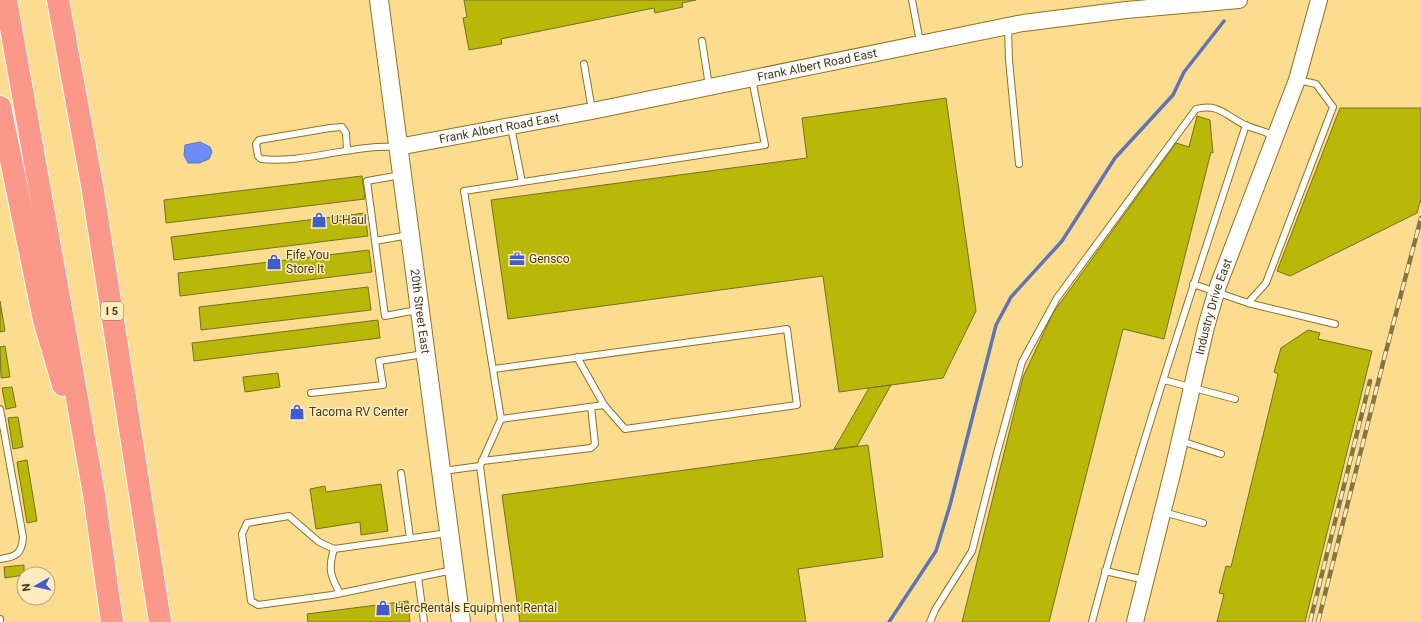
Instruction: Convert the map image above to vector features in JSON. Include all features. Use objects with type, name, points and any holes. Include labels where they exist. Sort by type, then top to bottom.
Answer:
[{"type":"highway","points":[[6,0],[94,494],[112,622]]},
{"type":"highway","name":"I 5","points":[[58,0],[92,185],[160,622]]},
{"type":"highway","points":[[0,107],[44,320],[94,494]]},
{"type":"main road","name":"20th Street East","points":[[379,0],[461,622]]},
{"type":"street","name":"Frank Albert Road East","points":[[398,147],[592,111],[1008,27],[1115,9],[1239,0]]},
{"type":"street","name":"Industry Drive East","points":[[1137,622],[1145,580],[1163,512],[1206,327],[1216,292],[1297,80],[1319,0]]},
{"type":"lane","points":[[912,0],[920,44]]},
{"type":"lane","points":[[1008,27],[1009,60],[1019,164]]},
{"type":"lane","points":[[702,41],[710,87]]},
{"type":"lane","points":[[584,64],[592,111]]},
{"type":"lane","points":[[500,622],[481,464],[501,419],[464,191],[765,145],[752,78]]},
{"type":"lane","points":[[1248,303],[1266,283],[1333,107],[1316,84],[1297,80]]},
{"type":"lane","points":[[930,622],[935,610],[972,552],[1022,362],[1057,298],[1196,109],[1205,107],[1217,109],[1246,125],[1276,136]]},
{"type":"lane","points":[[1092,622],[1105,571],[1193,284],[1246,125]]},
{"type":"lane","points":[[511,126],[522,182]]},
{"type":"lane","points":[[347,150],[346,133],[342,127],[260,140],[256,144],[258,156],[261,159],[268,160],[385,146],[398,147]]},
{"type":"lane","points":[[402,175],[367,181],[385,316],[420,310]]},
{"type":"lane","points":[[375,241],[410,235]]},
{"type":"lane","points":[[1193,284],[1248,303],[1335,324]]},
{"type":"lane","points":[[494,369],[577,357],[787,329],[797,405],[625,430],[604,405],[577,357]]},
{"type":"lane","points":[[311,393],[383,385],[379,361],[426,354]]},
{"type":"lane","points":[[1164,380],[1236,399]]},
{"type":"lane","points":[[501,419],[604,405]]},
{"type":"lane","points":[[442,471],[591,448],[595,444],[591,407]]},
{"type":"lane","points":[[0,409],[23,537],[21,549],[16,555],[11,558],[0,559]]},
{"type":"lane","points":[[1180,441],[1221,454]]},
{"type":"lane","points":[[401,473],[410,538]]},
{"type":"lane","points":[[1163,512],[1203,523]]},
{"type":"lane","points":[[450,533],[334,549],[319,542],[288,516],[247,524],[242,534],[251,601],[258,605],[340,593],[454,570]]},
{"type":"lane","points":[[334,549],[330,562],[332,581],[340,593]]},
{"type":"lane","points":[[1105,571],[1145,580]]},
{"type":"lane","points":[[418,577],[424,622]]},
{"type":"water","points":[[200,142],[210,147],[212,152],[209,159],[199,163],[188,163],[184,155],[185,145]]},
{"type":"building","points":[[464,0],[696,0],[682,3],[683,7],[655,13],[654,8],[501,39],[502,44],[469,50],[463,18],[467,17]]},
{"type":"building","points":[[946,98],[976,311],[943,378],[839,392],[823,276],[508,319],[491,200],[807,158],[802,118]]},
{"type":"building","points":[[1340,108],[1421,108],[1421,199],[1417,213],[1290,276],[1277,271]]},
{"type":"building","points":[[1197,116],[1210,120],[1213,153],[1211,152],[1164,339],[1123,329],[1049,622],[962,622],[1023,377],[1053,313],[1176,143],[1189,147]]},
{"type":"building","points":[[362,176],[365,199],[166,223],[164,200]]},
{"type":"building","points":[[365,213],[368,236],[174,260],[171,237]]},
{"type":"building","points":[[369,250],[372,272],[180,296],[178,273]]},
{"type":"building","points":[[368,287],[371,310],[201,330],[199,307]]},
{"type":"building","points":[[0,301],[5,331],[0,332]]},
{"type":"building","points":[[378,320],[380,338],[194,361],[192,343]]},
{"type":"building","points":[[1308,330],[1320,333],[1318,339],[1372,351],[1305,622],[1217,622],[1224,594],[1219,593],[1226,566],[1231,567],[1278,374],[1274,372],[1281,348]]},
{"type":"building","points":[[5,346],[10,377],[1,378],[0,347]]},
{"type":"building","points":[[278,373],[280,387],[245,392],[243,377]]},
{"type":"building","points":[[891,385],[857,446],[834,449],[869,388]]},
{"type":"building","points":[[12,387],[16,407],[6,409],[2,388]]},
{"type":"building","points":[[18,417],[23,447],[13,449],[8,418]]},
{"type":"building","points":[[868,445],[883,557],[798,569],[806,622],[520,622],[502,495]]},
{"type":"building","points":[[27,460],[37,521],[27,523],[17,462]]},
{"type":"building","points":[[381,484],[388,531],[361,535],[360,522],[316,529],[310,489],[325,486],[326,492]]},
{"type":"building","points":[[24,565],[16,566],[16,576],[5,578],[4,567]]},
{"type":"building","name":"HercRentals Equipment Rental","points":[[408,601],[410,622],[308,622],[307,614]]},
{"type":"waterway","points":[[889,622],[936,551],[950,505],[996,325],[1011,297],[1062,241],[1115,158],[1173,95],[1184,72],[1224,21]]},
{"type":"railway","points":[[1318,622],[1421,218]]},
{"type":"railway","points":[[1310,622],[1370,381]]},
{"type":"place","name":"U-Haul","points":[[319,220]]},
{"type":"place","name":"Gensco","points":[[517,259]]},
{"type":"place","name":"Fife You Store It","points":[[274,262]]},
{"type":"place","name":"Tacoma RV Center","points":[[297,412]]},
{"type":"place","name":"HercRentals Equipment Rental","points":[[383,608]]}]
